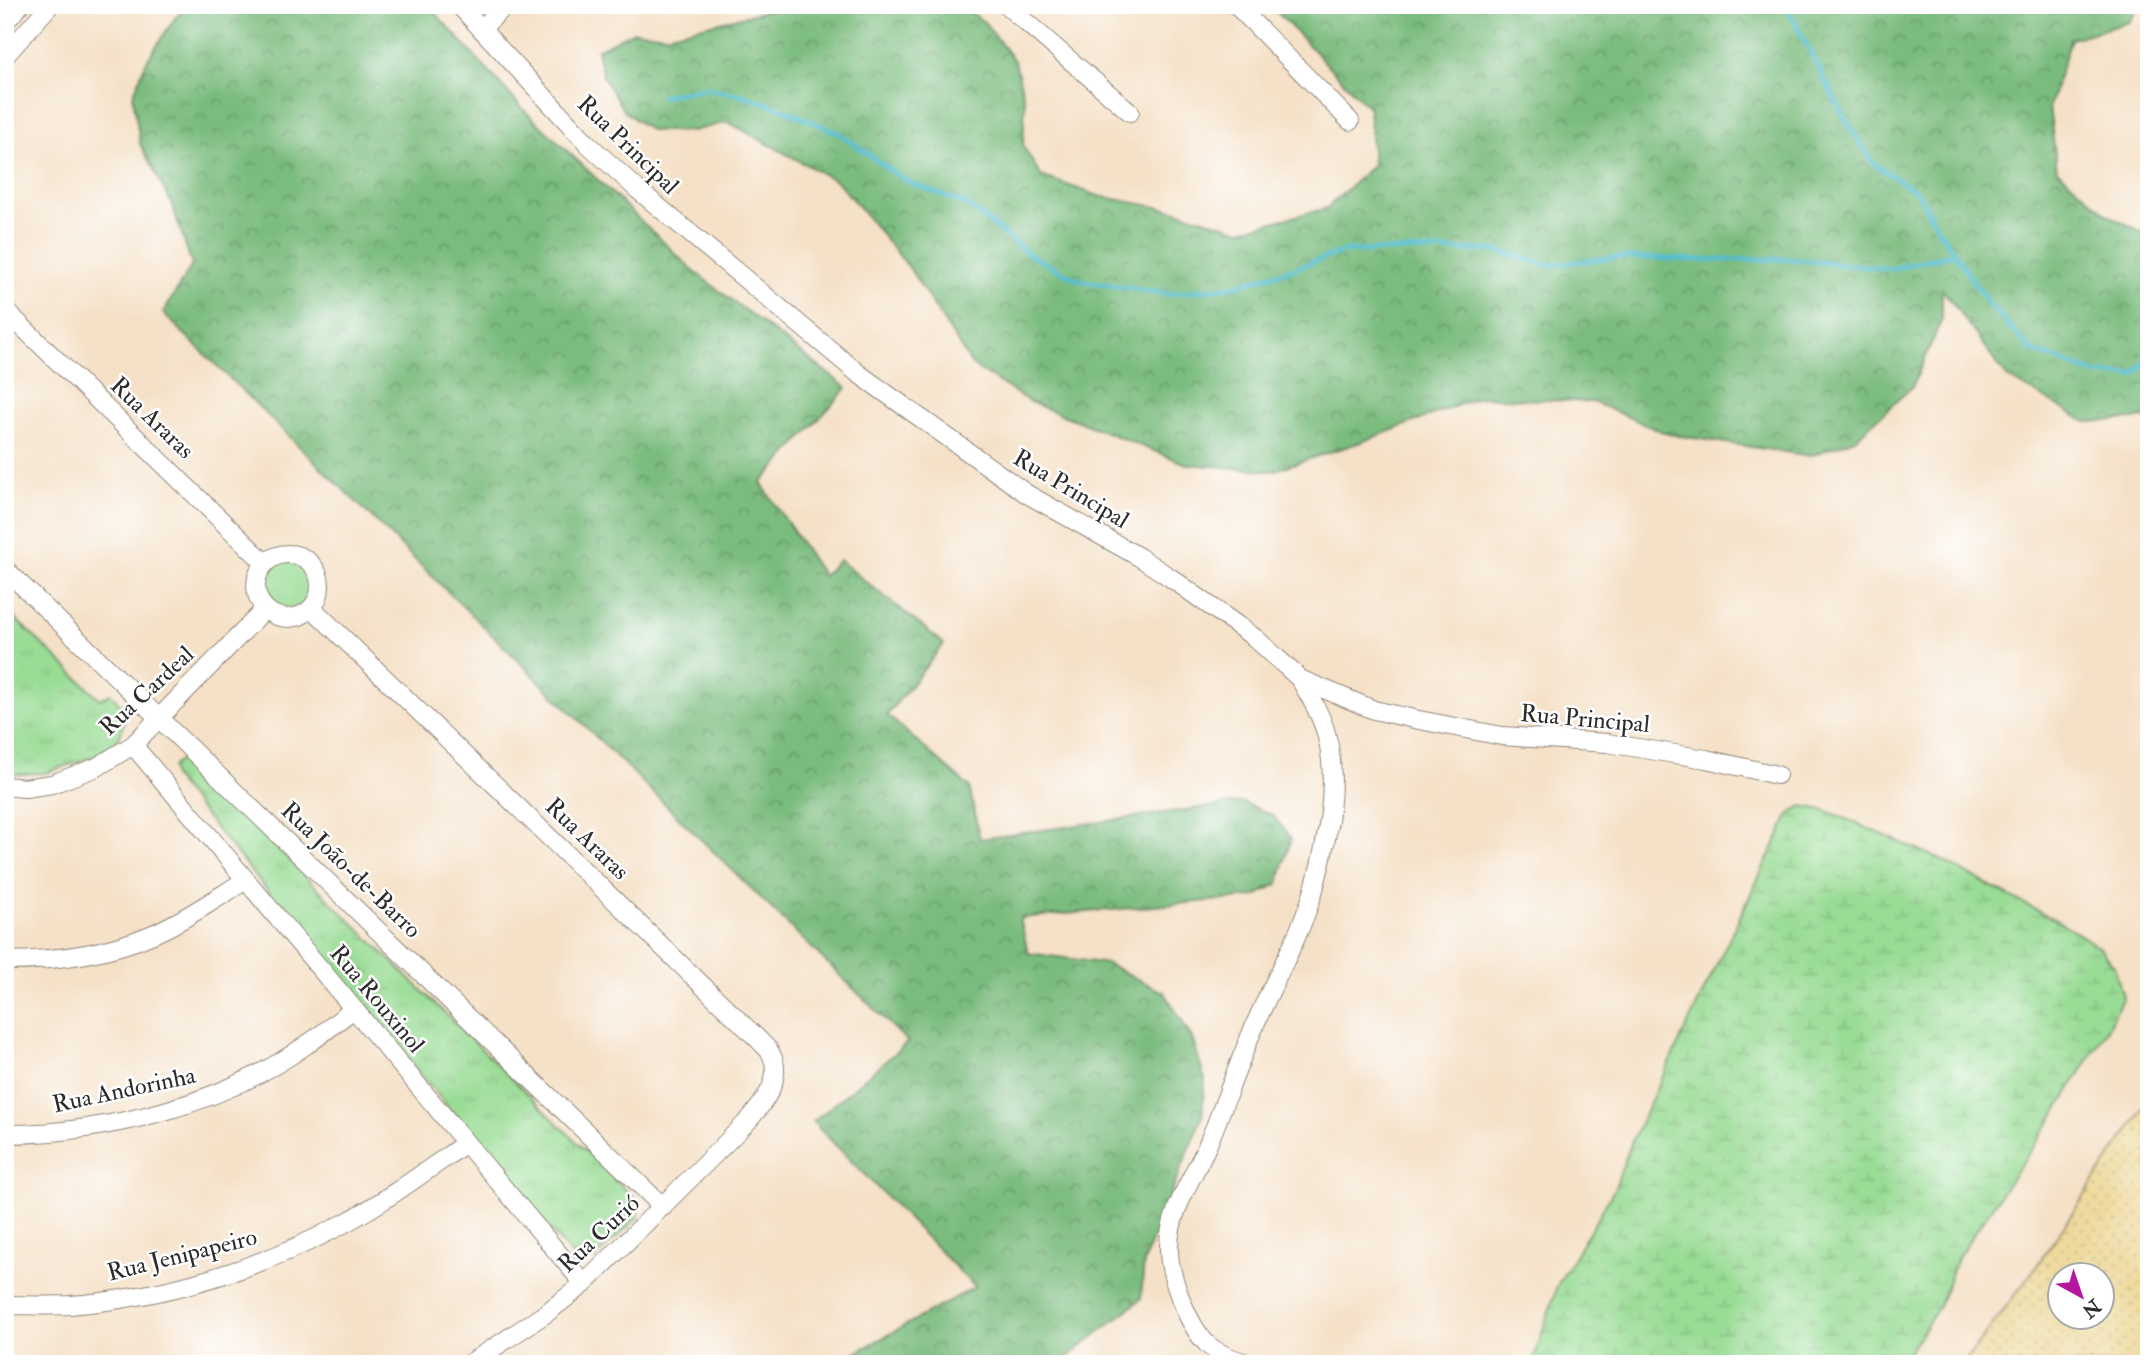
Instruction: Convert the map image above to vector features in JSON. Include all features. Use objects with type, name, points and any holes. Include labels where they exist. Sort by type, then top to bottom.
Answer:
[{"type":"street","points":[[5,22],[20,5]]},
{"type":"street","name":"Rua Principal","points":[[459,5],[588,144],[637,190],[859,374],[1027,494],[1171,578],[1255,638],[1300,679],[1374,710],[1414,719],[1502,736],[1607,743],[1706,759],[1777,775]]},
{"type":"street","points":[[482,28],[506,5]]},
{"type":"street","points":[[1006,5],[1130,112]]},
{"type":"street","points":[[1237,5],[1350,121]]},
{"type":"street","points":[[5,55],[41,9]]},
{"type":"street","name":"Rua Araras","points":[[5,310],[265,563]]},
{"type":"street","points":[[286,553],[307,559],[320,577],[321,588],[312,608],[294,618],[274,615],[265,609],[256,591],[260,571],[265,563],[286,553]]},
{"type":"street","name":"Rua João-de-Barro","points":[[5,569],[663,1207]]},
{"type":"street","name":"Rua Araras","points":[[312,608],[772,1055],[775,1073],[766,1100],[748,1121]]},
{"type":"street","name":"Rua Cardeal","points":[[5,786],[25,788],[52,784],[97,767],[133,745],[265,609]]},
{"type":"street","points":[[1250,1364],[1218,1353],[1206,1343],[1195,1327],[1170,1270],[1169,1245],[1175,1216],[1208,1143],[1255,1023],[1302,920],[1320,866],[1329,814],[1332,775],[1320,716],[1300,679]]},
{"type":"street","name":"Rua Rouxinol","points":[[133,745],[584,1284]]},
{"type":"street","points":[[5,961],[69,957],[125,944],[153,934],[246,880]]},
{"type":"street","name":"Rua Andorinha","points":[[5,1134],[65,1130],[130,1119],[205,1099],[306,1046],[353,1009]]},
{"type":"street","name":"Rua Curió","points":[[469,1364],[545,1314],[584,1284],[748,1121]]},
{"type":"street","name":"Rua Jenipapeiro","points":[[5,1305],[69,1305],[115,1299],[200,1281],[270,1259],[345,1223],[466,1143]]},
{"type":"green space","points":[[189,5],[428,5],[523,109],[695,272],[847,388],[761,483],[823,576],[839,560],[944,644],[887,715],[969,787],[980,839],[1242,802],[1273,815],[1291,839],[1278,884],[1253,897],[1020,918],[1028,953],[1108,964],[1165,993],[1192,1038],[1205,1079],[1202,1117],[1144,1261],[1141,1299],[1059,1364],[827,1364],[850,1356],[975,1287],[813,1122],[908,1042],[163,313],[192,265],[172,204],[140,144],[133,96],[146,62],[175,18]]},
{"type":"green space","points":[[790,5],[961,5],[985,23],[1015,62],[1025,102],[1023,146],[1041,176],[1099,196],[1173,210],[1241,230],[1327,208],[1373,165],[1369,108],[1270,5],[2139,5],[2129,22],[2071,39],[2049,107],[2057,170],[2108,215],[2149,235],[2149,418],[2086,422],[2007,377],[1942,289],[1942,319],[1912,387],[1855,439],[1810,456],[1668,434],[1593,402],[1479,397],[1361,442],[1272,471],[1187,464],[1030,402],[972,365],[908,266],[838,182],[728,122],[692,131],[651,131],[624,111],[603,77],[597,50],[634,31],[666,35]]},
{"type":"green space","points":[[288,560],[298,562],[306,568],[312,576],[312,596],[306,604],[298,610],[288,612],[278,610],[270,604],[264,596],[262,586],[264,576],[270,568],[278,562]]},
{"type":"green space","points":[[5,609],[100,699],[111,694],[124,709],[121,734],[114,745],[104,753],[45,773],[5,775]]},
{"type":"green space","points":[[179,760],[188,762],[638,1202],[639,1216],[595,1258],[583,1260],[572,1256],[173,777],[172,767]]},
{"type":"green space","points":[[1801,806],[1825,810],[1939,859],[2067,926],[2100,948],[2114,966],[2123,997],[2107,1029],[2050,1122],[1958,1257],[1938,1308],[1901,1364],[1532,1364],[1558,1284],[1614,1190],[1633,1138],[1789,815]]},
{"type":"sand","points":[[2149,1100],[2149,1364],[1963,1364],[2036,1267]]},
{"type":"waterway","points":[[1790,5],[1791,15],[1844,117],[1874,164],[1917,192],[1938,229],[1987,302],[2031,350],[2096,374],[2134,375],[2149,358]]},
{"type":"waterway","points":[[662,96],[707,88],[746,96],[785,110],[840,134],[904,180],[969,206],[1030,255],[1078,280],[1168,294],[1230,287],[1344,251],[1493,250],[1549,265],[1620,257],[1788,259],[1892,269],[1955,253]]}]
